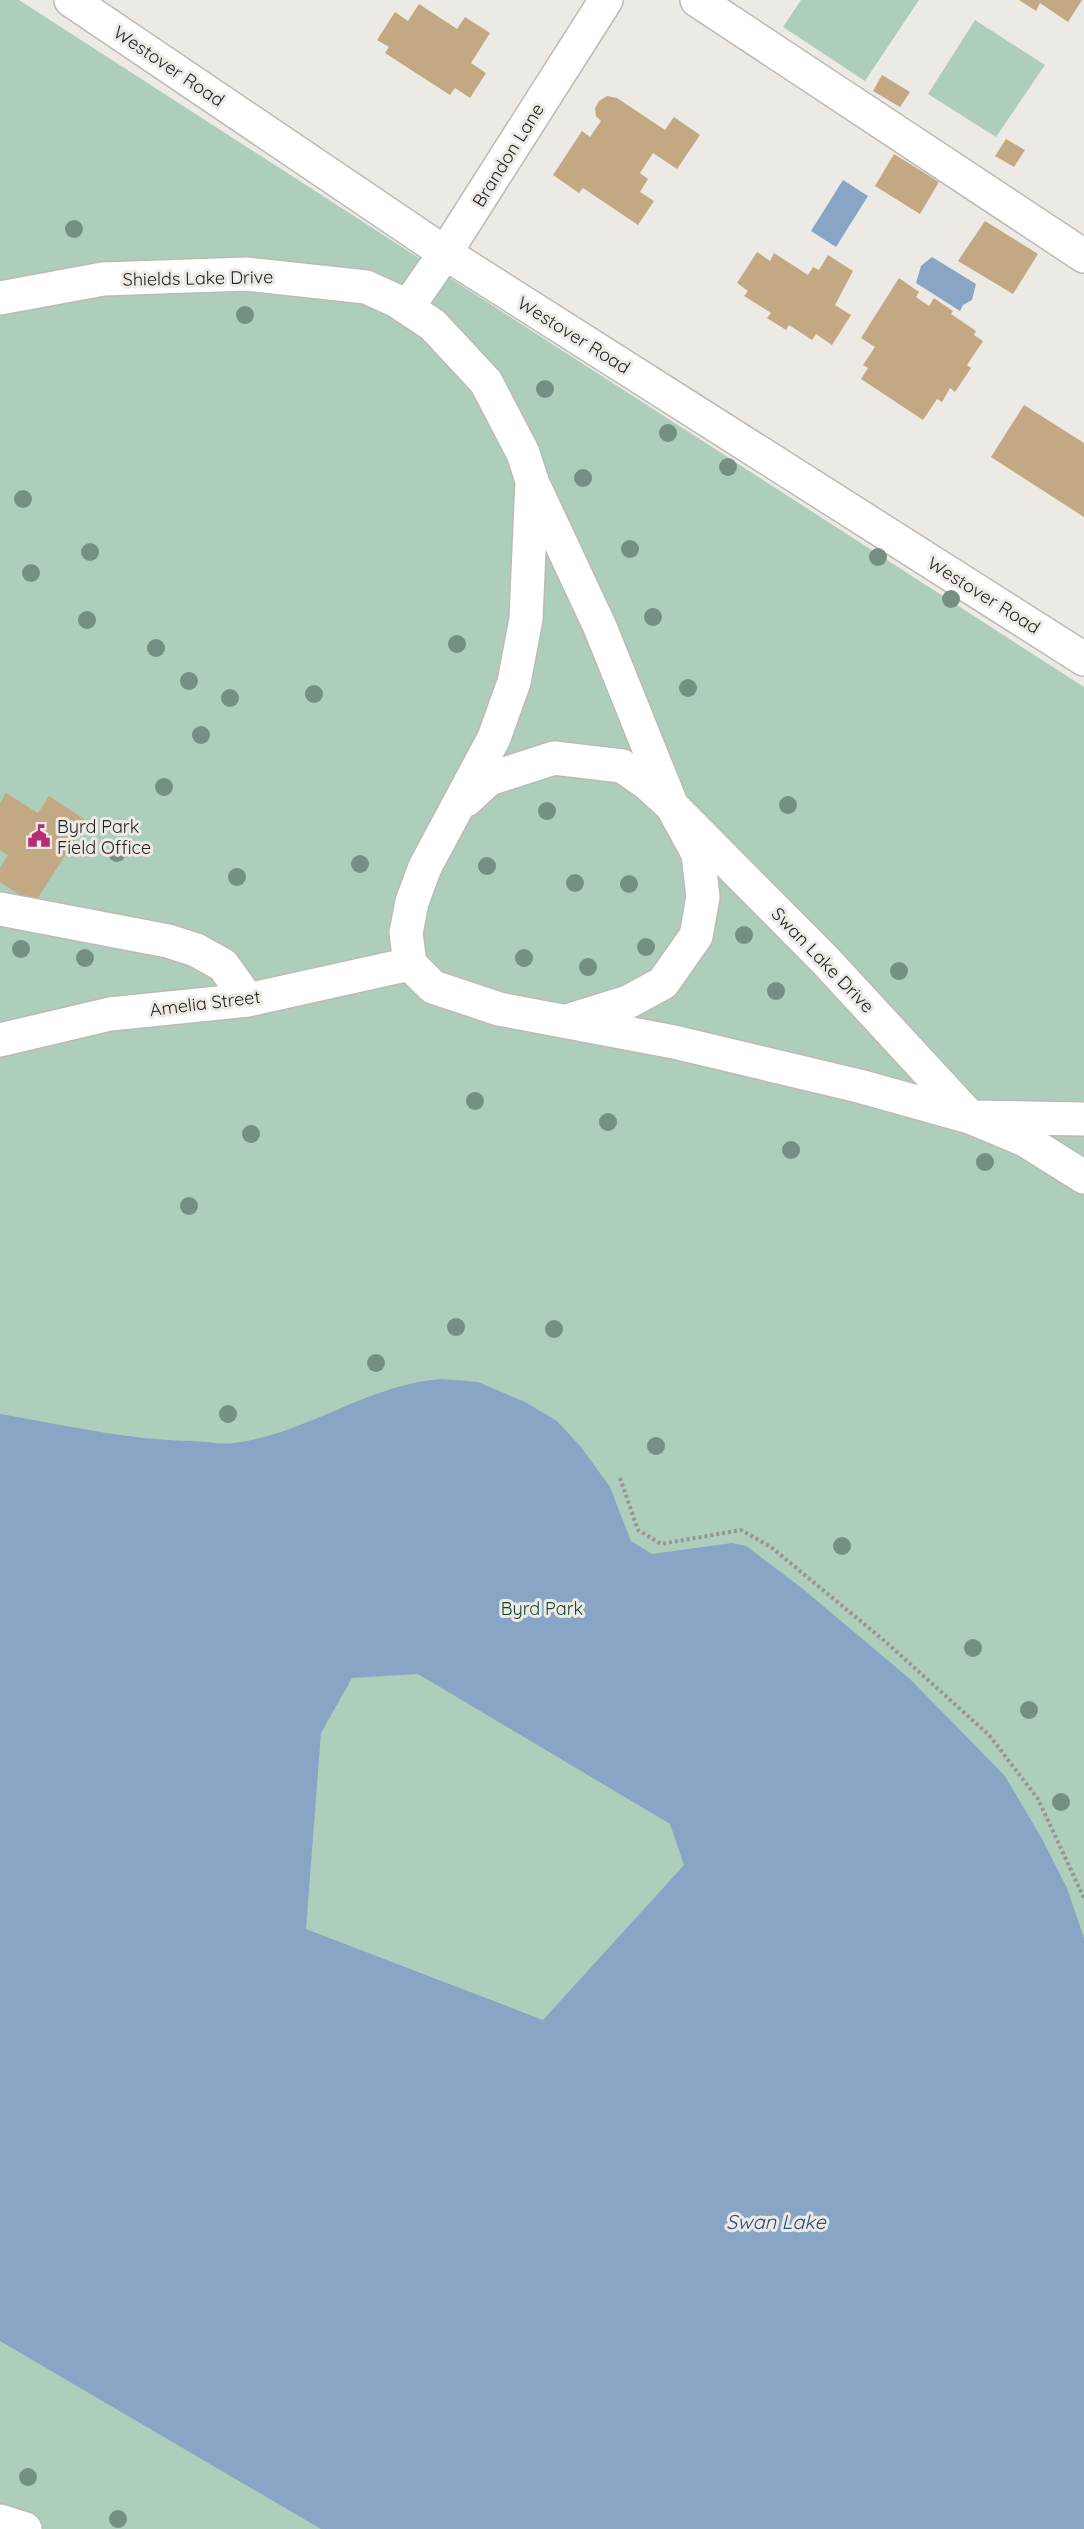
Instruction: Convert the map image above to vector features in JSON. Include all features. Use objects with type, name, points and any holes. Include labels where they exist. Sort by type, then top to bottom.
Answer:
[{"type":"street","name":"Westover Road","points":[[71,0],[445,253],[1084,659]]},
{"type":"street","name":"Brandon Lane","points":[[407,308],[445,253],[606,0]]},
{"type":"street","points":[[697,0],[1084,256]]},
{"type":"street","name":"Shields Lake Drive","points":[[0,298],[103,279],[246,274],[366,287],[407,308],[433,325],[486,382],[523,453],[532,481],[526,619],[514,682],[494,738],[425,867],[412,902],[406,933],[410,964]]},
{"type":"street","name":"Swan Lake Drive","points":[[532,481],[600,627],[672,806],[698,854],[703,897],[696,936],[663,983],[628,1002],[566,1022]]},
{"type":"street","name":"Shields Lake Drive","points":[[457,810],[489,779],[554,758],[622,766],[648,784],[672,806]]},
{"type":"street","name":"Swan Lake Drive","points":[[672,806],[825,960],[970,1117],[1084,1119]]},
{"type":"street","points":[[0,909],[168,941],[196,950],[223,965],[248,1000]]},
{"type":"street","name":"Swan Lake Drive","points":[[410,964],[433,987],[498,1010],[675,1042],[859,1086],[970,1117],[1025,1140],[1084,1177]]},
{"type":"street","name":"Amelia Street","points":[[0,1040],[110,1014],[248,1000],[410,964]]},
{"type":"street","points":[[0,2521],[25,2529]]},
{"type":"path","points":[[620,1478],[638,1530],[661,1544],[741,1530],[771,1547],[887,1643],[990,1735],[1038,1799],[1084,1898]]},
{"type":"green space","name":"Byrd Park","points":[[0,0],[19,0],[1084,687],[1084,2529],[0,2529]]},
{"type":"green space","points":[[801,0],[919,0],[865,81],[783,27]]},
{"type":"green space","points":[[975,20],[1045,65],[996,137],[928,94]]},
{"type":"water","points":[[843,180],[868,196],[836,247],[811,231]]},
{"type":"water","points":[[932,257],[976,284],[972,300],[963,305],[960,311],[916,283],[921,266]]},
{"type":"water","name":"Swan Lake","points":[[442,1379],[478,1382],[525,1402],[557,1421],[581,1447],[610,1487],[631,1541],[652,1554],[732,1543],[746,1546],[803,1589],[910,1679],[1005,1776],[1041,1837],[1067,1888],[1084,1938],[1084,2529],[321,2529],[0,2341],[0,1414],[120,1435],[229,1443],[261,1438],[287,1430],[363,1399],[415,1383]],"holes":[[[418,1674],[670,1824],[684,1865],[543,2020],[306,1929],[321,1733],[352,1678]]]},
{"type":"building","points":[[1019,0],[1082,0],[1068,22],[1040,3],[1036,11]]},
{"type":"building","points":[[419,4],[457,29],[465,17],[490,33],[471,63],[486,73],[470,98],[455,88],[450,95],[385,53],[389,47],[377,40],[395,12],[408,21]]},
{"type":"building","points":[[882,75],[910,92],[900,107],[873,91]]},
{"type":"building","points":[[607,96],[617,98],[665,130],[674,117],[700,135],[677,169],[653,153],[640,173],[648,179],[640,192],[654,201],[638,225],[583,188],[579,193],[553,175],[582,131],[590,137],[601,121],[596,116],[595,108],[599,101]]},
{"type":"building","points":[[1006,139],[1025,150],[1014,167],[995,156]]},
{"type":"building","points":[[894,154],[939,182],[920,214],[875,186]]},
{"type":"building","points":[[985,221],[1038,254],[1013,294],[958,261]]},
{"type":"building","points":[[757,252],[770,261],[774,253],[808,275],[813,267],[819,270],[828,255],[853,271],[835,305],[851,315],[832,345],[816,334],[812,340],[789,325],[786,330],[767,318],[771,313],[744,296],[748,291],[737,283]]},
{"type":"building","points":[[899,278],[919,292],[916,297],[929,306],[934,298],[953,311],[951,314],[976,331],[974,335],[983,341],[967,365],[971,368],[955,392],[950,388],[942,402],[937,399],[923,420],[861,379],[868,368],[863,365],[875,347],[861,338]]},
{"type":"building","points":[[1024,405],[1084,443],[1084,517],[991,457]]},
{"type":"building","name":"Byrd Park Field Office","points":[[6,793],[38,813],[49,796],[87,821],[34,904],[0,882],[0,868],[8,855],[0,850],[0,803]]},
{"type":"place","name":"Byrd Park Field Office","points":[[39,836]]}]
